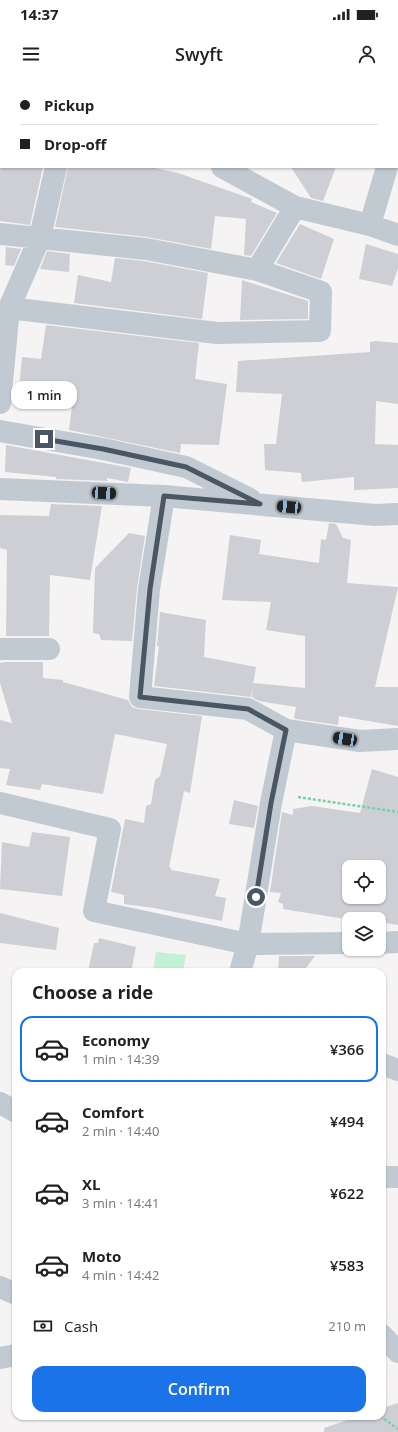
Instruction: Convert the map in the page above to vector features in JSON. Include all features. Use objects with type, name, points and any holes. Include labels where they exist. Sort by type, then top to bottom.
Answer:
[{"type":"street","points":[[0,403],[2,366],[9,308],[40,237],[56,168]]},
{"type":"street","points":[[224,168],[295,207],[370,225],[398,235]]},
{"type":"street","points":[[370,225],[387,168]]},
{"type":"street","points":[[257,270],[295,207]]},
{"type":"street","points":[[0,234],[146,249],[257,270],[321,292],[320,331],[217,333],[9,308]]},
{"type":"street","points":[[0,431],[103,449],[186,467],[260,504]]},
{"type":"street","points":[[0,488],[164,496],[375,515],[398,514]]},
{"type":"street","points":[[164,496],[150,589],[140,697],[248,709],[286,730],[360,741],[398,739]]},
{"type":"street","points":[[0,650],[49,649]]},
{"type":"street","points":[[241,968],[248,944],[273,794],[286,730]]},
{"type":"street","points":[[0,803],[110,829],[94,911],[248,944],[342,943]]},
{"type":"street","points":[[386,943],[398,942]]},
{"type":"street","points":[[386,1066],[398,1070]]},
{"type":"street","points":[[0,1103],[12,1110]]},
{"type":"street","points":[[386,1177],[398,1177]]},
{"type":"street","points":[[0,1287],[12,1292]]},
{"type":"street","points":[[386,1339],[398,1352]]},
{"type":"street","points":[[0,1358],[12,1356]]},
{"type":"path","points":[[273,794],[398,812]]},
{"type":"path","points":[[386,1420],[398,1429]]},
{"type":"green space","points":[[156,952],[186,955],[184,968],[154,968]]},
{"type":"building","points":[[0,168],[43,168],[30,225],[0,221]]},
{"type":"building","points":[[68,168],[155,168],[178,173],[252,199],[251,202],[277,213],[251,256],[244,255],[246,219],[215,216],[211,249],[147,237],[55,227]]},
{"type":"building","points":[[292,168],[336,168],[323,201],[311,198]]},
{"type":"building","points":[[300,224],[334,239],[321,279],[276,263]]},
{"type":"building","points":[[366,244],[398,254],[398,268],[392,286],[359,279]]},
{"type":"building","points":[[6,247],[21,249],[14,266],[5,265]]},
{"type":"building","points":[[47,251],[70,254],[69,272],[40,269]]},
{"type":"building","points":[[115,258],[144,261],[208,273],[202,319],[74,303],[78,275],[111,282]]},
{"type":"building","points":[[242,280],[308,301],[308,319],[240,320]]},
{"type":"building","points":[[46,325],[199,343],[195,379],[227,384],[219,445],[181,444],[180,453],[69,430],[72,406],[18,399],[22,357],[41,359]]},
{"type":"building","points":[[370,342],[398,343],[398,404],[376,401],[375,444],[398,445],[398,488],[354,490],[354,477],[302,482],[301,473],[265,470],[264,444],[276,444],[282,394],[236,392],[238,361],[370,352]]},
{"type":"building","points":[[6,445],[131,468],[128,482],[107,478],[107,481],[56,479],[56,477],[5,472]]},
{"type":"building","points":[[51,504],[102,506],[90,580],[50,575],[49,636],[6,636],[7,550],[0,548],[0,515],[49,516]]},
{"type":"building","points":[[329,523],[336,524],[343,538],[351,540],[347,583],[398,587],[375,687],[398,687],[398,726],[339,716],[338,725],[296,719],[294,718],[296,707],[259,701],[252,697],[253,683],[305,688],[305,636],[266,630],[271,602],[222,600],[230,535],[261,540],[259,554],[319,563],[321,539],[326,540]]},
{"type":"building","points":[[129,533],[145,536],[137,588],[132,641],[101,640],[99,634],[93,633],[95,568]]},
{"type":"building","points":[[160,612],[206,620],[204,657],[256,667],[251,697],[154,686],[159,646],[157,646]]},
{"type":"building","points":[[43,662],[43,678],[63,680],[63,682],[128,700],[132,707],[138,709],[202,716],[190,793],[184,791],[169,867],[171,870],[220,879],[215,896],[226,898],[222,921],[124,904],[124,895],[111,892],[125,819],[144,823],[146,806],[151,804],[155,780],[160,776],[167,744],[115,734],[103,794],[42,784],[40,790],[6,785],[10,769],[0,768],[0,720],[12,723],[0,683],[0,663]]},
{"type":"building","points":[[372,769],[398,777],[398,925],[386,923],[386,912],[342,912],[342,919],[283,909],[283,904],[278,902],[281,893],[270,892],[282,812],[293,815],[293,809],[312,806],[360,813]]},
{"type":"building","points":[[234,800],[258,806],[254,828],[229,824]]},
{"type":"building","points":[[32,832],[70,837],[62,896],[0,889],[2,842],[29,847]]},
{"type":"building","points":[[0,913],[59,928],[56,950],[0,943]]},
{"type":"building","points":[[99,938],[136,947],[132,968],[89,968],[94,943],[98,943]]},
{"type":"building","points":[[279,956],[315,956],[306,968],[278,968]]},
{"type":"building","points":[[398,1403],[398,1432],[324,1432],[324,1428],[348,1420],[386,1420],[386,1407]]},
{"type":"route","points":[[44,439],[103,449],[186,467],[260,504],[164,496],[150,589],[140,697],[248,709],[286,730],[271,803],[256,897]]}]
